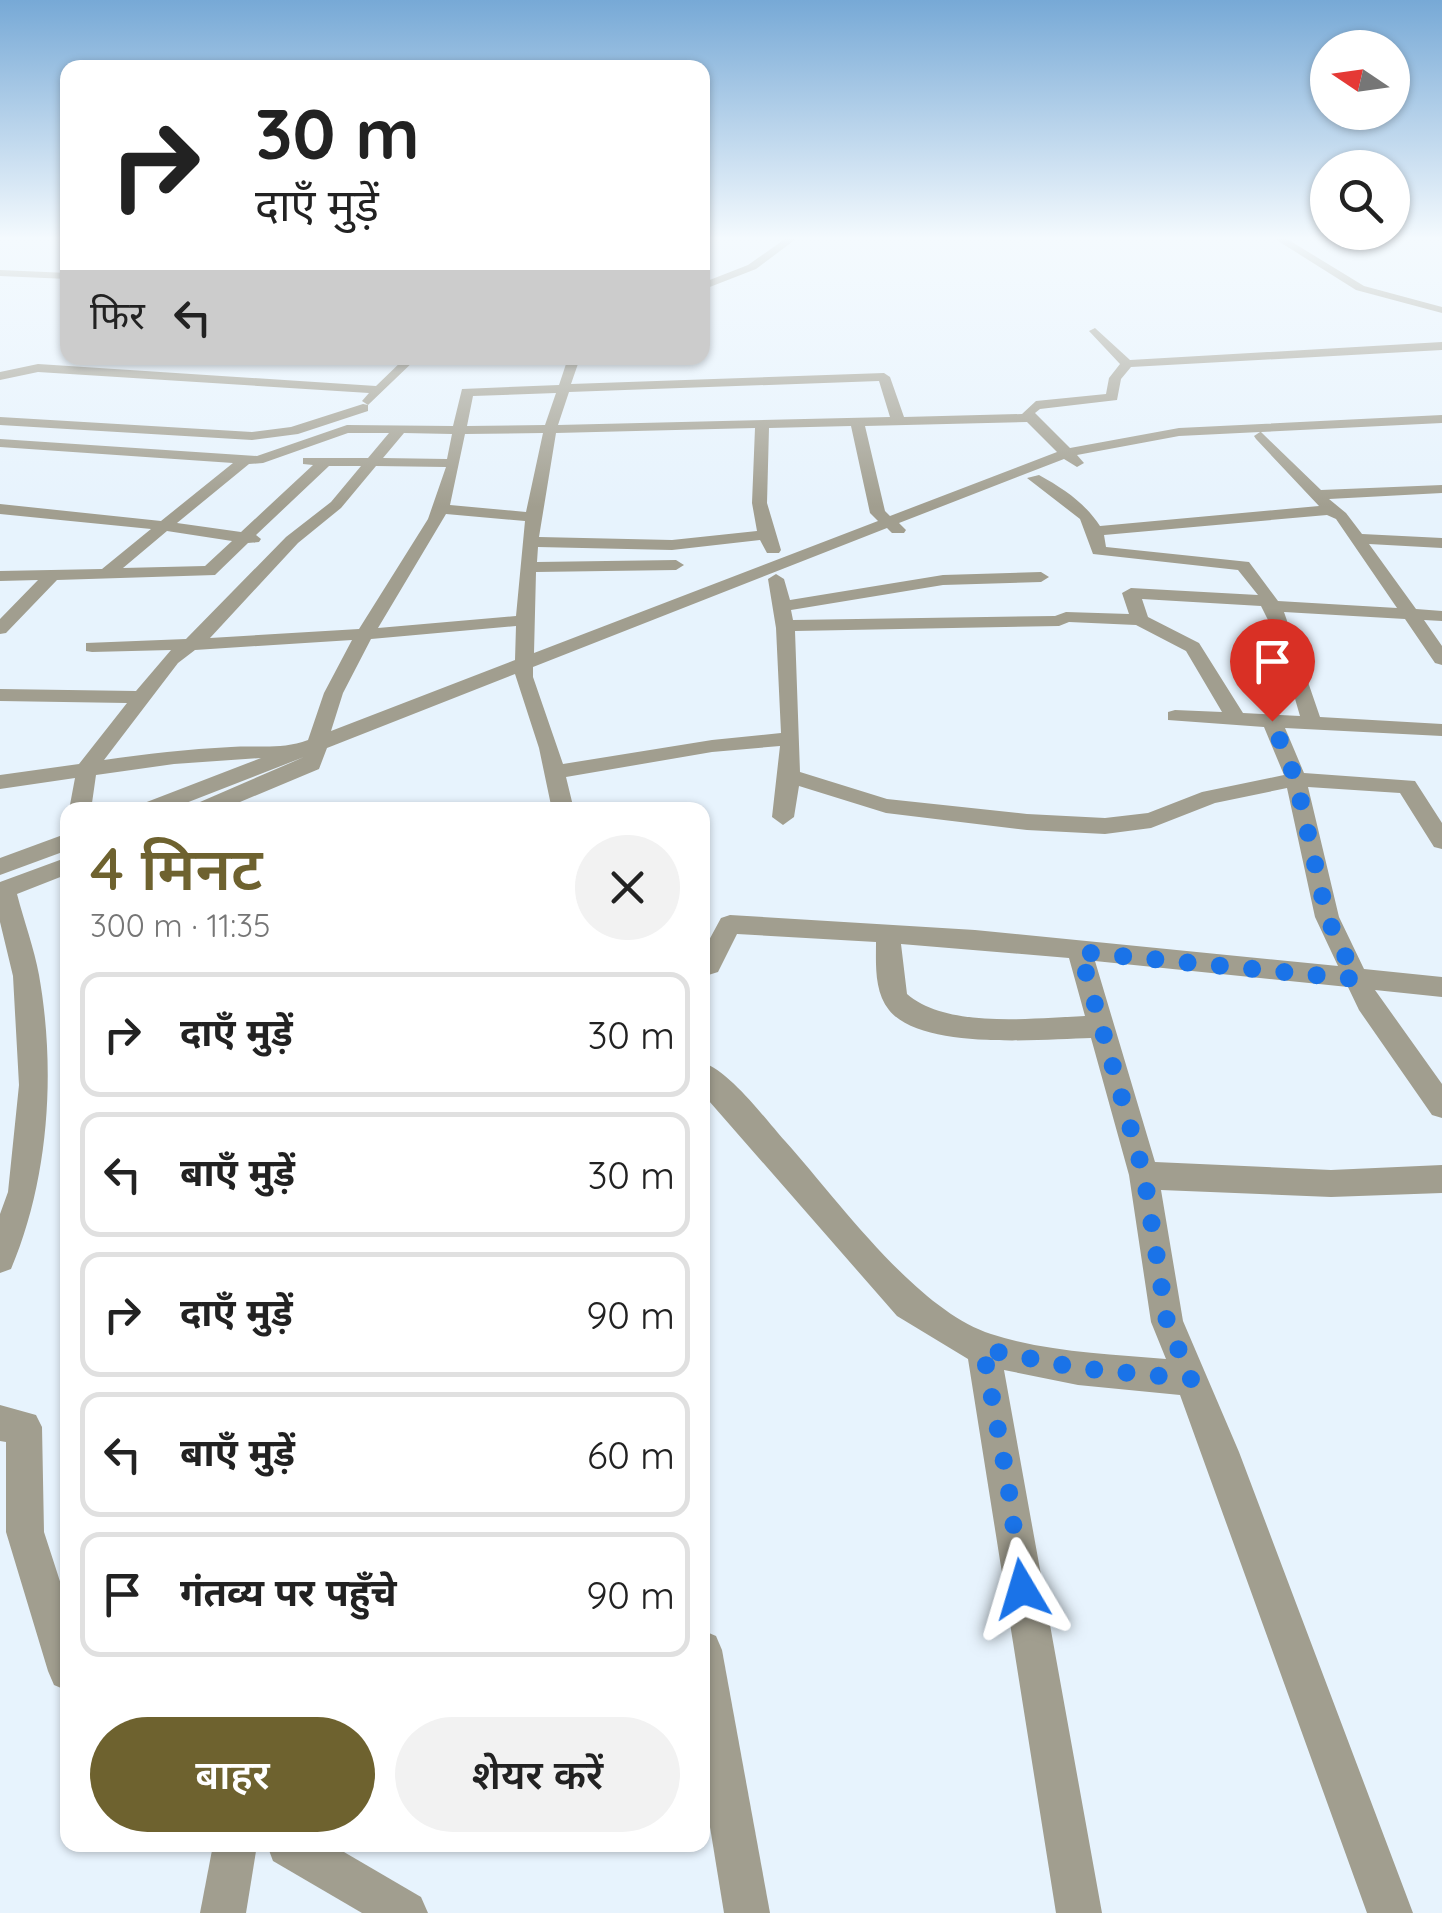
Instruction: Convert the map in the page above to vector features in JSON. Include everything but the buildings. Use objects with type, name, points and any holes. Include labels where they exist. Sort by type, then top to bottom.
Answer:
[{"type":"street","points":[[1094,331],[1127,364]]},
{"type":"street","points":[[1071,458],[1028,412],[1036,405],[1112,397],[1115,378],[1127,364],[1442,346]]},
{"type":"street","points":[[90,370],[99,365]]},
{"type":"street","points":[[347,429],[404,365]]},
{"type":"street","points":[[561,802],[524,668],[530,542],[550,430],[571,365]]},
{"type":"street","points":[[0,376],[38,368],[378,390]]},
{"type":"street","points":[[314,755],[320,722],[348,662],[440,510],[454,463],[456,428],[467,392],[884,377],[898,420]]},
{"type":"street","points":[[0,422],[252,436],[293,431],[363,408]]},
{"type":"street","points":[[104,575],[252,459],[347,429],[550,430],[1030,418]]},
{"type":"street","points":[[217,802],[314,755],[524,668],[1071,458],[1179,432],[1442,419]]},
{"type":"street","points":[[857,421],[878,513],[893,525]]},
{"type":"street","points":[[762,424],[758,490],[764,535],[784,571],[790,776],[783,817]]},
{"type":"street","points":[[893,525],[1034,478],[1071,458],[1176,442],[1442,428]]},
{"type":"street","points":[[81,802],[87,768],[170,660],[208,631],[292,540],[336,505],[400,429]]},
{"type":"street","points":[[1261,436],[1330,510],[1342,516],[1442,659]]},
{"type":"street","points":[[0,443],[252,459],[454,463]]},
{"type":"street","points":[[0,576],[209,571],[324,462]]},
{"type":"street","points":[[1034,478],[1082,511],[1098,530],[1099,550],[1242,566],[1255,578],[1284,633],[1312,724]]},
{"type":"street","points":[[1319,495],[1442,489]]},
{"type":"street","points":[[0,509],[292,540]]},
{"type":"street","points":[[440,510],[534,517]]},
{"type":"street","points":[[1098,530],[1330,510]]},
{"type":"street","points":[[530,542],[672,545],[764,535]]},
{"type":"street","points":[[1357,539],[1442,543]]},
{"type":"street","points":[[528,566],[676,565]]},
{"type":"street","points":[[0,629],[51,576]]},
{"type":"street","points":[[784,616],[943,580],[1042,577]]},
{"type":"street","points":[[1140,620],[1131,592],[1442,616]]},
{"type":"street","points":[[784,616],[1140,620],[1193,646],[1236,719]]},
{"type":"street","points":[[92,646],[188,646],[526,620]]},
{"type":"street","points":[[0,695],[142,697]]},
{"type":"street","points":[[1175,716],[1442,730]]},
{"type":"street","points":[[1272,721],[1296,780],[1327,917],[1368,1003],[1442,1106]]},
{"type":"street","points":[[554,772],[696,748],[790,739]]},
{"type":"street","points":[[0,782],[87,768],[266,751],[285,756],[314,755]]},
{"type":"street","points":[[167,802],[285,756]]},
{"type":"street","points":[[790,776],[886,806],[922,812],[1105,826],[1151,820],[1210,797],[1296,780],[1406,786],[1442,841]]},
{"type":"street","points":[[1,883],[60,845]]},
{"type":"street","points":[[1,883],[60,867]]},
{"type":"street","points":[[0,1258],[23,1192],[33,1085],[26,976],[1,883]]},
{"type":"street","points":[[710,963],[730,924],[888,933],[1442,988]]},
{"type":"street","points":[[888,933],[890,977],[897,1001],[913,1014],[964,1026],[1102,1028]]},
{"type":"street","points":[[1080,952],[1144,1175],[1167,1322],[1390,1913]]},
{"type":"street","points":[[710,1082],[909,1304],[983,1349],[1078,1368],[1191,1379]]},
{"type":"street","points":[[1144,1175],[1257,1183],[1442,1179]]},
{"type":"street","points":[[983,1349],[1008,1484],[1052,1782],[1079,1913]]},
{"type":"street","points":[[0,1423],[24,1427],[25,1532],[60,1645]]},
{"type":"street","points":[[710,1697],[747,1913]]},
{"type":"street","points":[[223,1913],[233,1852]]},
{"type":"street","points":[[301,1852],[405,1913]]},
{"type":"route","points":[[1022,1589],[1008,1484],[983,1349],[1078,1368],[1191,1379],[1167,1322],[1144,1175],[1080,952],[1356,979],[1327,917],[1296,780],[1272,721]]}]
